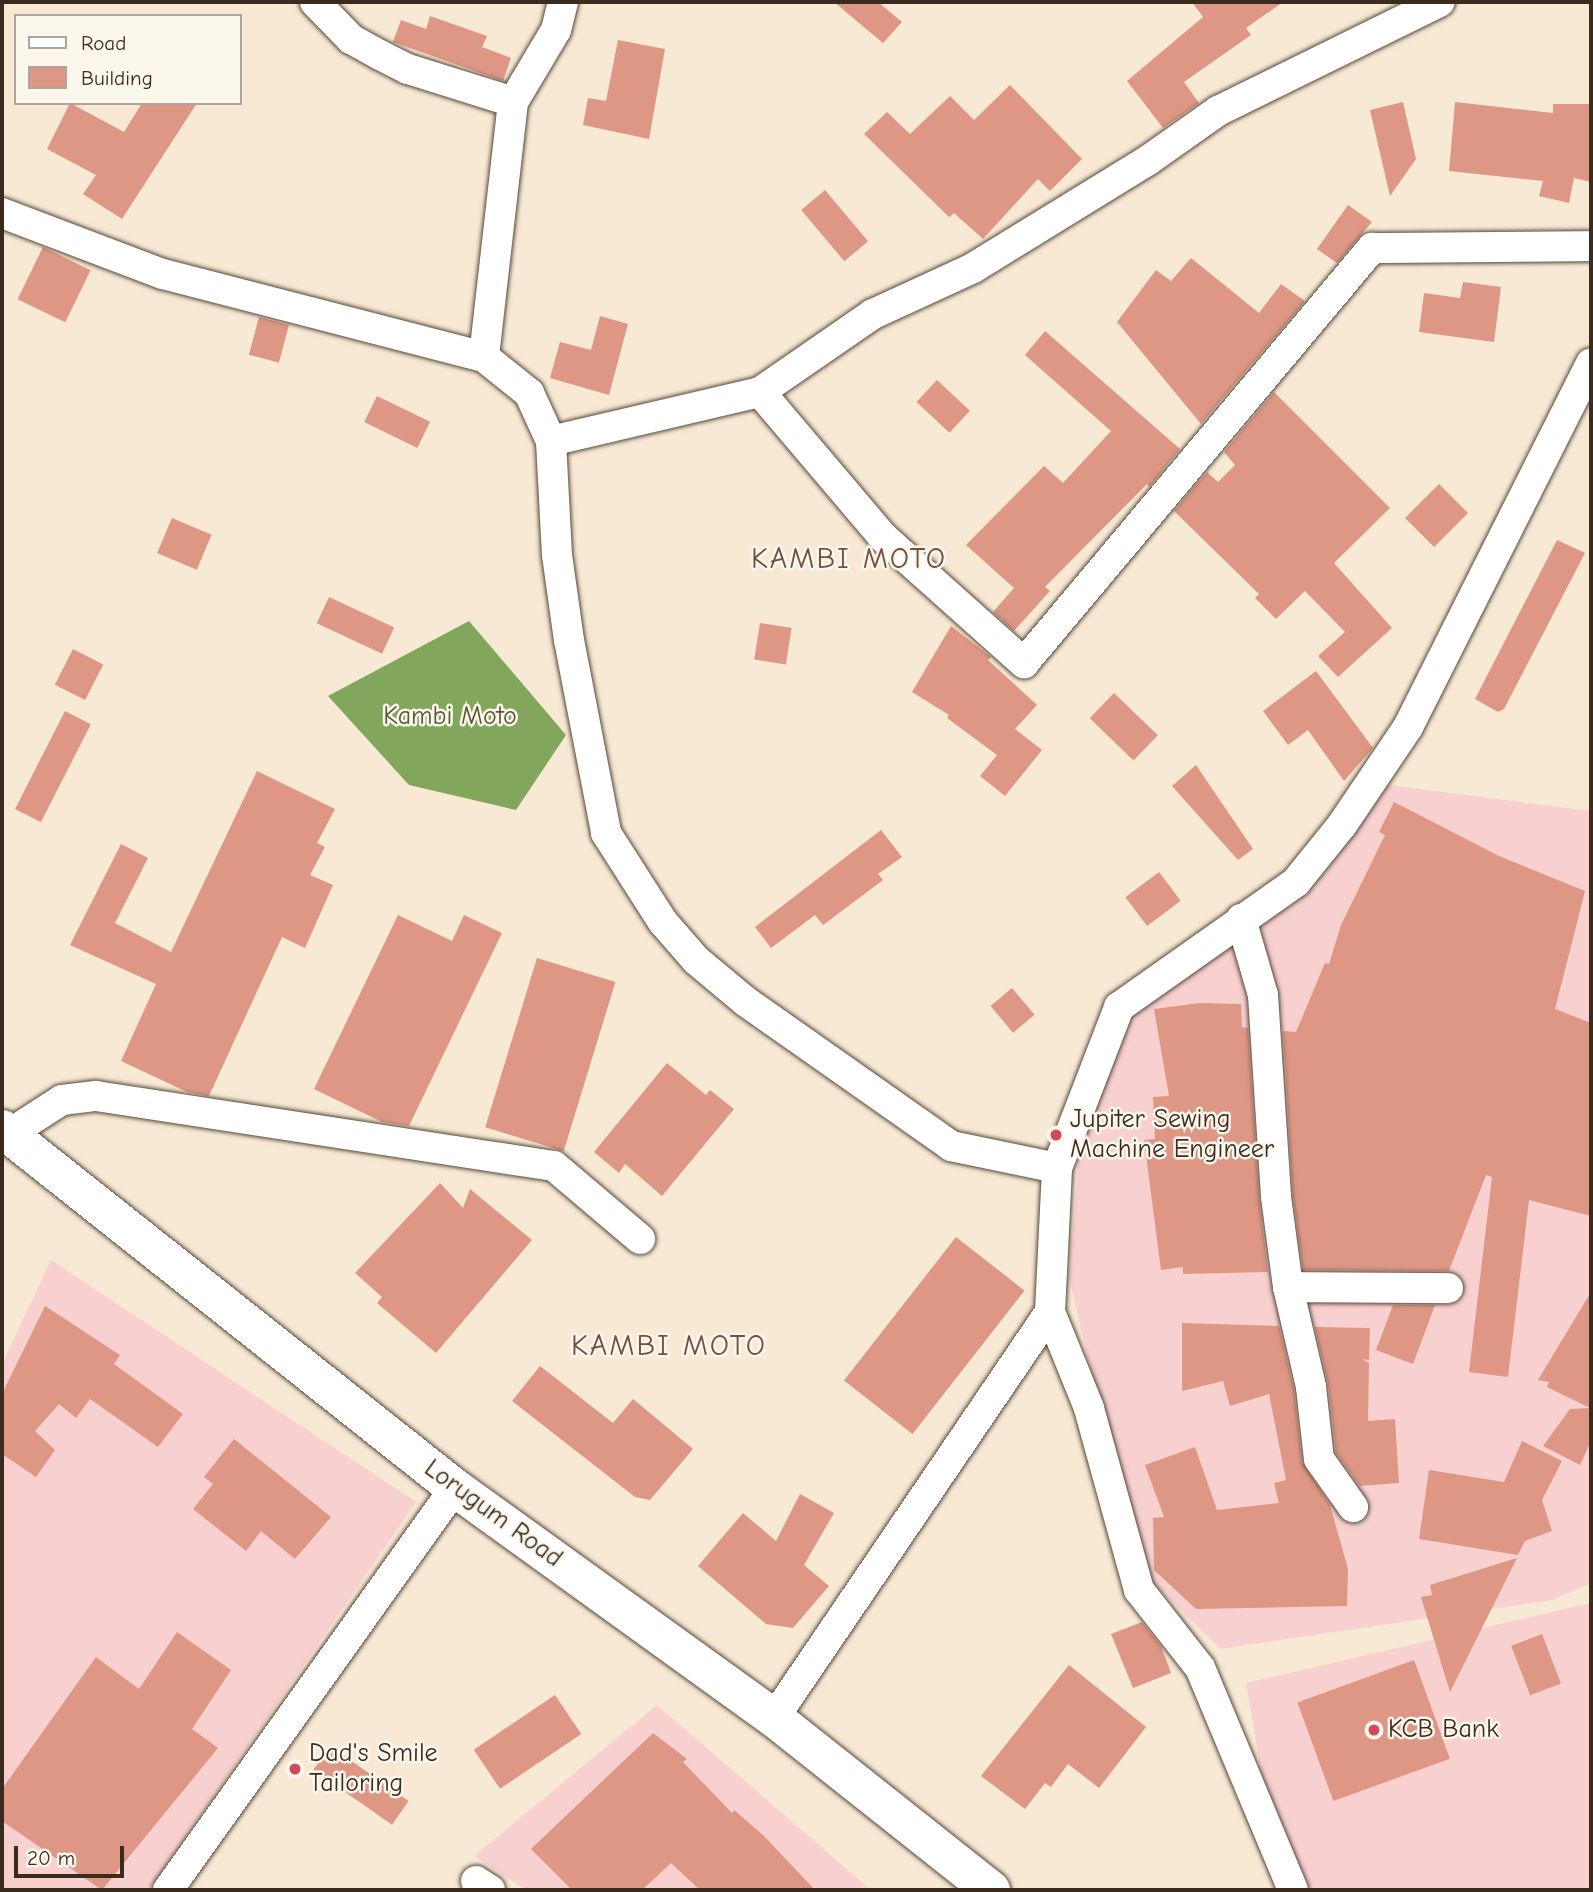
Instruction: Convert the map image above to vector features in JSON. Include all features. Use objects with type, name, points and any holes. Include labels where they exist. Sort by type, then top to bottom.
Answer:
[{"type":"main road","name":"Lorugum Road","points":[[5,1131],[455,1489],[774,1718],[991,1890]]},
{"type":"street","points":[[314,2],[351,39],[380,55],[408,69],[513,102]]},
{"type":"street","points":[[484,358],[513,102],[556,30],[564,2]]},
{"type":"street","points":[[551,441],[760,393],[873,314],[973,268],[1147,161],[1217,111],[1440,2]]},
{"type":"street","points":[[2,213],[163,274],[484,358],[529,393],[551,441],[557,555],[569,640],[606,833],[633,881],[696,960],[951,1146],[1057,1168]]},
{"type":"street","points":[[760,393],[884,538],[1024,663],[1372,248],[1591,246]]},
{"type":"street","points":[[1293,1890],[1200,1668],[1139,1590],[1089,1408],[1050,1312],[1057,1168],[1119,1007],[1296,882],[1342,825],[1408,727],[1591,363]]},
{"type":"street","points":[[1241,919],[1263,995],[1276,1197],[1289,1287],[1311,1387],[1319,1459],[1353,1507]]},
{"type":"street","points":[[5,1131],[62,1100],[96,1096],[554,1166],[640,1239]]},
{"type":"street","points":[[1289,1287],[1448,1289]]},
{"type":"street","points":[[774,1718],[1050,1312]]},
{"type":"street","points":[[168,1890],[455,1489]]},
{"type":"shaded area","points":[[1381,784],[1591,811],[1591,1583],[1552,1600],[1220,1649],[1146,1576],[1102,1419],[1069,1276],[1080,1144],[1119,1032],[1162,984],[1306,886]]},
{"type":"shaded area","points":[[51,1260],[416,1502],[149,1890],[2,1890],[2,1364]]},
{"type":"shaded area","points":[[1591,1603],[1591,1890],[1306,1890],[1263,1783],[1246,1683]]},
{"type":"shaded area","points":[[657,1705],[871,1890],[526,1890],[474,1856]]},
{"type":"green space","name":"Kambi Moto","points":[[469,621],[566,735],[516,810],[409,785],[328,696]]},
{"type":"building","points":[[834,2],[878,2],[902,22],[883,43]]},
{"type":"building","points":[[1192,2],[1283,2],[1246,28],[1251,35],[1184,82],[1199,103],[1163,128],[1127,81],[1203,17]]},
{"type":"building","points":[[430,16],[487,36],[482,47],[511,58],[503,81],[393,42],[401,20],[426,29]]},
{"type":"building","points":[[618,40],[665,49],[649,139],[583,125],[588,98],[606,101]]},
{"type":"building","points":[[1010,85],[1082,159],[1050,191],[1038,179],[983,239],[954,213],[949,217],[864,134],[887,112],[910,134],[950,96],[974,120]]},
{"type":"building","points":[[1403,102],[1416,159],[1390,196],[1370,110]]},
{"type":"building","points":[[1455,102],[1553,113],[1553,104],[1591,104],[1591,182],[1574,178],[1569,203],[1539,196],[1543,181],[1449,171]]},
{"type":"building","points":[[69,105],[124,132],[141,105],[196,105],[122,219],[83,194],[96,175],[47,149]]},
{"type":"building","points":[[825,190],[868,241],[844,261],[801,210]]},
{"type":"building","points":[[1348,205],[1372,222],[1337,263],[1317,249]]},
{"type":"building","points":[[43,247],[91,270],[65,322],[18,299]]},
{"type":"building","points":[[1191,258],[1259,313],[1281,284],[1305,301],[1201,424],[1117,322],[1156,270],[1171,281]]},
{"type":"building","points":[[1463,282],[1501,287],[1494,342],[1419,332],[1424,293],[1460,298]]},
{"type":"building","points":[[600,316],[628,324],[609,395],[550,378],[560,342],[591,350]]},
{"type":"building","points":[[259,317],[289,325],[279,363],[249,355]]},
{"type":"building","points":[[1045,331],[1180,449],[1149,487],[1147,484],[1045,587],[1050,591],[1014,631],[993,612],[1014,588],[966,545],[1044,466],[1063,483],[1111,431],[1025,355]]},
{"type":"building","points":[[937,380],[970,411],[949,433],[917,402]]},
{"type":"building","points":[[1274,392],[1390,508],[1334,563],[1392,628],[1338,677],[1318,656],[1345,632],[1305,591],[1276,619],[1255,598],[1259,594],[1174,511],[1207,472],[1218,482],[1235,465],[1224,452]]},
{"type":"building","points":[[377,396],[430,422],[417,448],[364,422]]},
{"type":"building","points":[[1439,484],[1468,513],[1434,547],[1405,518]]},
{"type":"building","points":[[172,518],[212,535],[197,570],[157,553]]},
{"type":"building","points":[[1557,540],[1585,553],[1504,709],[1498,712],[1475,699]]},
{"type":"building","points":[[329,597],[394,627],[382,654],[317,623]]},
{"type":"building","points":[[760,623],[792,628],[786,665],[754,660]]},
{"type":"building","points":[[951,626],[991,657],[988,660],[1037,705],[1015,729],[1042,750],[1005,796],[980,776],[997,755],[947,718],[949,715],[912,692]]},
{"type":"building","points":[[73,649],[103,664],[85,700],[55,685]]},
{"type":"building","points":[[1316,671],[1373,748],[1344,781],[1308,730],[1288,745],[1263,711]]},
{"type":"building","points":[[1114,693],[1158,735],[1134,761],[1090,718]]},
{"type":"building","points":[[65,711],[91,724],[41,822],[15,809]]},
{"type":"building","points":[[1196,765],[1253,849],[1238,860],[1172,786]]},
{"type":"building","points":[[257,771],[335,809],[317,843],[325,847],[310,875],[333,885],[305,948],[282,937],[209,1096],[187,1092],[121,1061],[156,984],[70,945],[121,844],[148,858],[115,923],[171,952]]},
{"type":"building","points":[[1394,802],[1499,856],[1585,891],[1555,1009],[1591,1023],[1591,1216],[1529,1200],[1508,1377],[1469,1372],[1492,1177],[1486,1175],[1449,1271],[1303,1270],[1293,1195],[1283,1031],[1296,1032],[1325,963],[1329,964],[1341,925],[1385,835],[1379,832]]},
{"type":"building","points":[[881,830],[902,857],[878,874],[883,880],[823,925],[815,915],[771,948],[755,927]]},
{"type":"building","points":[[1159,872],[1181,901],[1147,926],[1125,897]]},
{"type":"building","points":[[398,915],[452,941],[464,915],[502,933],[409,1126],[382,1122],[314,1089]]},
{"type":"building","points":[[537,958],[615,982],[564,1151],[485,1127]]},
{"type":"building","points":[[1012,988],[1034,1015],[1013,1033],[991,1006]]},
{"type":"building","points":[[1200,1003],[1241,1004],[1242,1027],[1248,1028],[1259,1198],[1268,1272],[1183,1274],[1183,1267],[1161,1270],[1144,1140],[1155,1139],[1153,1097],[1169,1096],[1154,1009]]},
{"type":"building","points":[[667,1063],[706,1095],[710,1090],[734,1109],[662,1196],[625,1164],[619,1173],[594,1152]]},
{"type":"building","points":[[440,1183],[463,1208],[470,1189],[532,1240],[436,1353],[377,1303],[382,1297],[355,1273]]},
{"type":"building","points":[[956,1237],[1025,1291],[913,1434],[844,1380]]},
{"type":"building","points":[[1591,1292],[1591,1441],[1580,1465],[1543,1446],[1570,1409],[1590,1408],[1547,1387],[1549,1382],[1538,1380]]},
{"type":"building","points":[[1393,1305],[1435,1305],[1413,1364],[1376,1350]]},
{"type":"building","points":[[45,1306],[120,1355],[114,1364],[183,1414],[158,1447],[90,1399],[76,1418],[59,1404],[35,1431],[55,1450],[36,1477],[2,1454],[2,1394]]},
{"type":"building","points":[[1182,1323],[1279,1326],[1294,1390],[1302,1462],[1330,1505],[1348,1569],[1347,1606],[1196,1609],[1154,1570],[1153,1518],[1164,1517],[1145,1465],[1195,1447],[1217,1510],[1279,1503],[1274,1483],[1286,1480],[1269,1394],[1230,1406],[1223,1381],[1182,1391]]},
{"type":"building","points":[[1315,1327],[1370,1328],[1369,1360],[1362,1359],[1369,1363],[1368,1421],[1395,1419],[1399,1483],[1360,1486],[1336,1453],[1328,1383]]},
{"type":"building","points":[[540,1366],[613,1423],[633,1399],[693,1449],[650,1500],[635,1497],[512,1401]]},
{"type":"building","points":[[234,1439],[331,1517],[295,1559],[261,1531],[246,1551],[193,1509],[213,1484],[204,1477]]},
{"type":"building","points":[[1522,1441],[1562,1461],[1542,1500],[1552,1531],[1525,1541],[1518,1555],[1419,1539],[1429,1470],[1504,1482]]},
{"type":"building","points":[[800,1494],[834,1513],[804,1565],[829,1586],[793,1628],[766,1624],[698,1566],[743,1513],[776,1541]]},
{"type":"building","points":[[1517,1558],[1450,1692],[1421,1597],[1432,1595],[1430,1585]]},
{"type":"building","points":[[1142,1622],[1161,1646],[1171,1673],[1133,1688],[1111,1634]]},
{"type":"building","points":[[177,1632],[231,1670],[192,1729],[218,1748],[102,1890],[2,1821],[2,1789],[96,1657],[139,1689]]},
{"type":"building","points":[[1542,1634],[1561,1683],[1530,1695],[1511,1646]]},
{"type":"building","name":"KCB Bank","points":[[1414,1660],[1450,1759],[1333,1801],[1297,1702]]},
{"type":"building","points":[[1069,1665],[1146,1727],[1099,1788],[1068,1764],[1051,1787],[1045,1783],[1025,1809],[981,1776]]},
{"type":"building","points":[[555,1695],[581,1734],[500,1789],[474,1750]]},
{"type":"building","points":[[653,1733],[687,1759],[683,1762],[732,1813],[734,1810],[763,1835],[815,1890],[700,1890],[671,1863],[642,1890],[572,1890],[531,1849]]},
{"type":"building","points":[[330,1746],[409,1801],[392,1825],[313,1770]]},
{"type":"place","name":"Jupiter Sewing Machine Engineer","points":[[1056,1135]]},
{"type":"place","name":"KCB Bank","points":[[1374,1730]]},
{"type":"place","name":"Dad's Smile Tailoring","points":[[295,1769]]},
{"type":"district","name":"KAMBI MOTO","points":[[849,559]]},
{"type":"district","name":"KAMBI MOTO","points":[[669,1346]]}]
